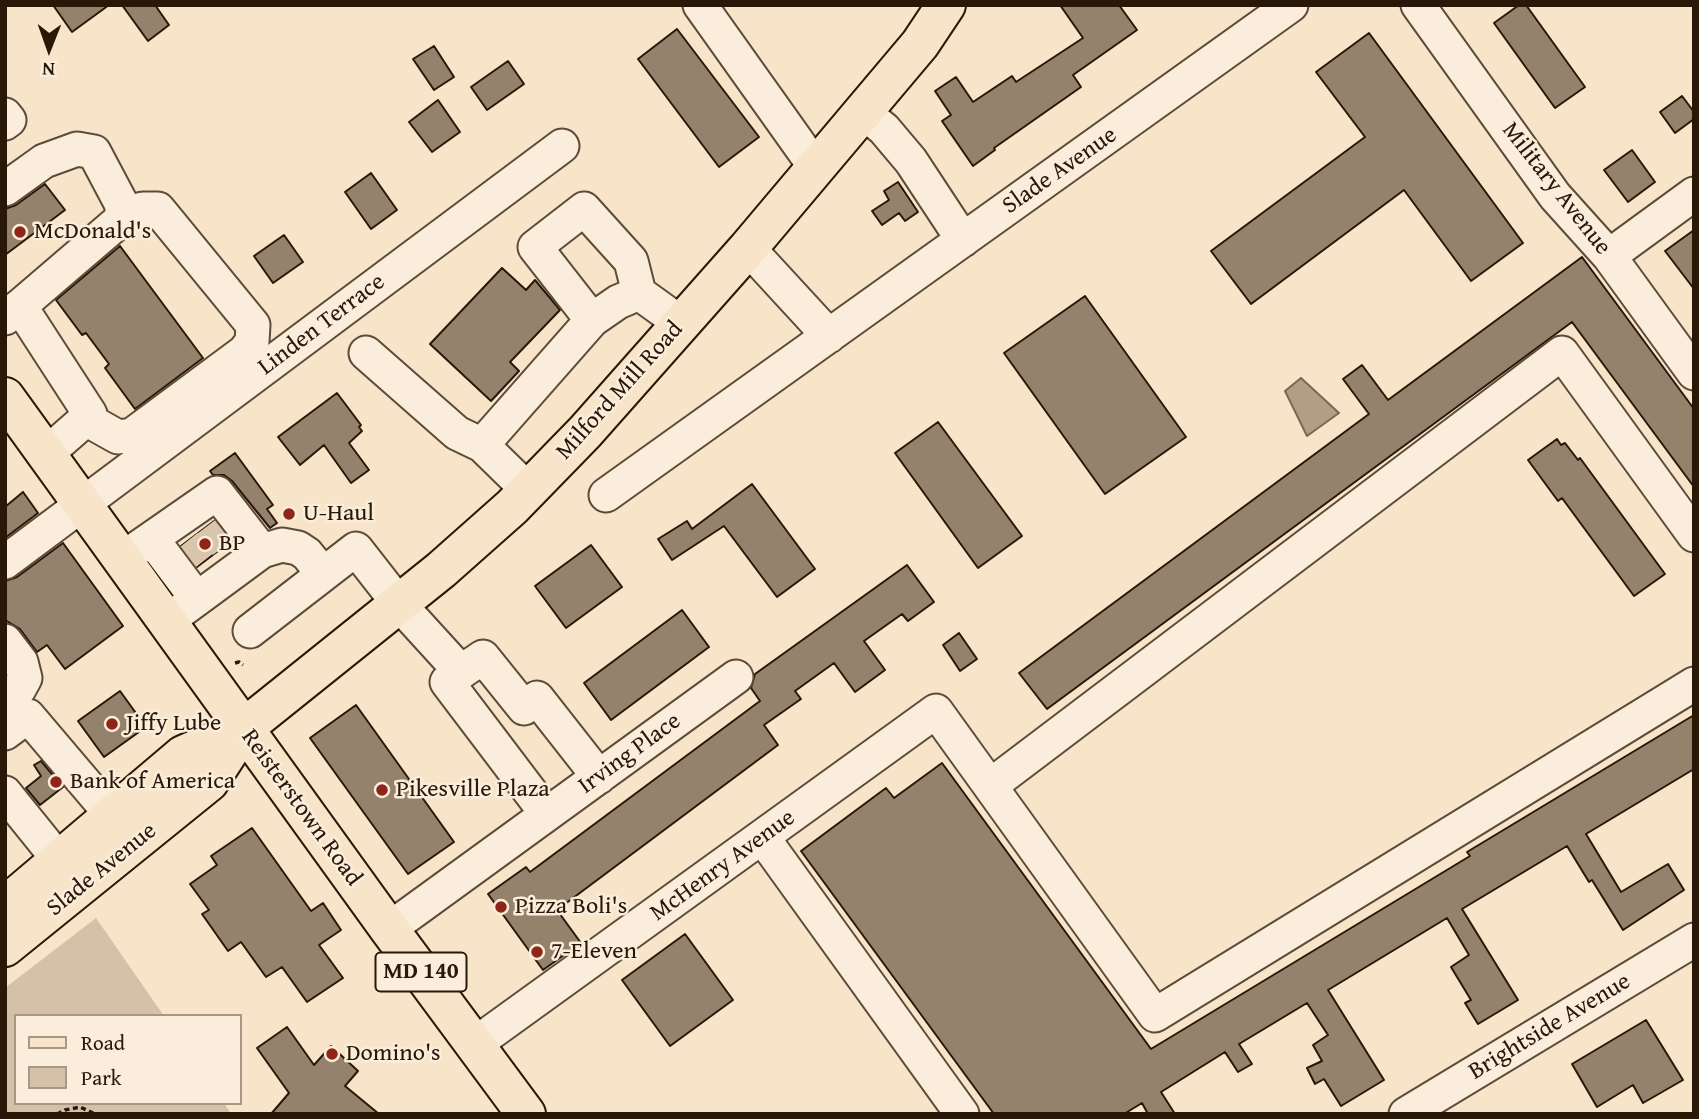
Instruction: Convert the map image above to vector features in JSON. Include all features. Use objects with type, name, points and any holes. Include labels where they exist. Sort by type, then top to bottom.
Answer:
[{"type":"main road","name":"Milford Mill Road","points":[[244,728],[441,570],[528,490],[585,432],[816,168],[920,44],[946,5]]},
{"type":"main road","name":"Reisterstown Road","points":[[5,397],[82,505],[198,551],[167,621],[526,1114]]},
{"type":"main road","name":"Slade Avenue","points":[[5,906],[183,755],[244,728]]},
{"type":"main road","name":"Slade Avenue","points":[[5,947],[209,782],[244,728]]},
{"type":"street","points":[[700,5],[816,168]]},
{"type":"street","name":"Slade Avenue","points":[[606,495],[1291,5]]},
{"type":"street","name":"Military Avenue","points":[[1418,5],[1555,196],[1609,256],[1694,373]]},
{"type":"street","points":[[863,112],[884,129],[911,161],[964,240]]},
{"type":"street","points":[[5,115],[9,120],[5,123]]},
{"type":"street","name":"Linden Terrace","points":[[5,562],[562,146]]},
{"type":"street","points":[[5,189],[44,160],[77,149],[94,152],[121,203],[121,218]]},
{"type":"street","points":[[1609,256],[1694,194]]},
{"type":"street","points":[[46,454],[90,414],[13,312],[121,218],[143,209],[158,209],[253,325],[253,342],[244,352],[132,435],[118,437],[86,419]]},
{"type":"street","points":[[592,320],[535,247],[584,209],[631,261],[639,293],[682,324]]},
{"type":"street","points":[[748,248],[829,336]]},
{"type":"street","points":[[482,445],[592,320],[618,302],[639,293]]},
{"type":"street","points":[[366,353],[457,433],[482,445],[528,490]]},
{"type":"street","points":[[1694,534],[1562,353],[990,786],[1154,1015],[1694,684]]},
{"type":"street","points":[[167,621],[198,551],[282,545],[298,548],[307,554],[323,574]]},
{"type":"street","points":[[250,631],[356,549],[399,604],[461,672]]},
{"type":"street","points":[[5,640],[21,662],[25,678],[19,689],[5,699]]},
{"type":"street","points":[[547,814],[447,682],[483,657],[524,708],[537,698],[599,777]]},
{"type":"street","name":"Irving Place","points":[[389,929],[736,677]]},
{"type":"street","name":"McHenry Avenue","points":[[475,1044],[936,711],[990,786]]},
{"type":"street","points":[[5,733],[28,716],[112,815]]},
{"type":"street","points":[[5,793],[59,860]]},
{"type":"street","points":[[762,838],[962,1114]]},
{"type":"street","name":"Brightside Avenue","points":[[1406,1114],[1443,1104],[1694,940]]},
{"type":"path","points":[[235,663],[243,665]]},
{"type":"path","points":[[57,1114],[80,1107],[95,1114]]},
{"type":"green space","points":[[96,918],[163,1014],[14,1014],[14,1105],[225,1105],[231,1114],[5,1114],[5,988]]},
{"type":"shaded area","points":[[1301,378],[1339,413],[1307,436],[1285,391]]},
{"type":"building","points":[[53,5],[109,5],[72,32]]},
{"type":"building","points":[[122,5],[155,5],[169,25],[148,41]]},
{"type":"building","points":[[1060,5],[1119,5],[1137,30],[1073,75],[1081,87],[994,148],[995,150],[973,166],[942,121],[951,115],[935,91],[956,77],[973,102],[1012,76],[1016,82],[1083,38]]},
{"type":"building","points":[[1519,5],[1526,5],[1585,87],[1555,108],[1494,23]]},
{"type":"building","points":[[677,29],[759,137],[719,167],[638,59]]},
{"type":"building","points":[[1369,33],[1523,243],[1471,281],[1404,190],[1251,304],[1211,251],[1365,137],[1316,72]]},
{"type":"building","points":[[434,46],[454,77],[434,90],[413,59]]},
{"type":"building","points":[[508,61],[524,84],[487,110],[471,87]]},
{"type":"building","points":[[1682,96],[1694,112],[1694,119],[1675,133],[1660,112]]},
{"type":"building","points":[[438,100],[460,132],[432,152],[409,122]]},
{"type":"building","points":[[1632,150],[1655,182],[1628,202],[1604,170]]},
{"type":"building","points":[[371,173],[397,210],[371,229],[345,192]]},
{"type":"building","points":[[898,182],[918,212],[905,221],[899,213],[882,225],[872,211],[889,200],[884,191]]},
{"type":"building","name":"McDonald's","points":[[45,184],[65,210],[5,255],[5,209],[16,205]]},
{"type":"building","points":[[1694,230],[1694,289],[1665,251]]},
{"type":"building","points":[[284,235],[303,262],[273,283],[254,256]]},
{"type":"building","points":[[120,246],[203,358],[135,409],[105,368],[109,364],[86,333],[82,335],[56,300]]},
{"type":"building","points":[[1582,257],[1694,409],[1694,487],[1572,322],[1047,709],[1019,673],[1369,414],[1343,379],[1362,365],[1388,400]]},
{"type":"building","points":[[502,268],[526,290],[535,280],[560,310],[510,362],[519,371],[491,401],[430,344]]},
{"type":"building","points":[[1085,296],[1186,437],[1105,494],[1004,353]]},
{"type":"building","points":[[337,393],[361,425],[359,427],[362,431],[349,443],[369,470],[351,483],[324,445],[300,465],[278,437]]},
{"type":"building","points":[[938,422],[1022,536],[978,568],[895,453]]},
{"type":"building","points":[[1557,439],[1561,445],[1565,443],[1578,460],[1580,458],[1665,574],[1634,596],[1562,498],[1558,501],[1528,460]]},
{"type":"building","points":[[235,453],[273,505],[267,509],[277,523],[270,528],[232,481],[224,475],[213,475],[210,471]]},
{"type":"building","points":[[752,484],[815,569],[777,597],[724,526],[672,560],[658,539],[687,521],[692,529]]},
{"type":"building","points":[[23,492],[38,513],[5,538],[5,507]]},
{"type":"building","name":"BP","points":[[214,521],[230,542],[197,567],[181,546]]},
{"type":"building","points":[[63,543],[123,626],[65,669],[47,645],[37,652],[20,629],[5,620],[5,581],[17,577]]},
{"type":"building","points":[[591,545],[622,587],[566,628],[535,586]]},
{"type":"building","points":[[907,565],[934,602],[908,621],[902,614],[864,641],[885,670],[855,692],[834,663],[795,691],[801,699],[764,725],[778,745],[557,910],[581,943],[543,970],[488,894],[526,867],[530,872],[760,701],[751,688],[755,674]]},
{"type":"building","points":[[682,610],[709,647],[611,720],[584,683]]},
{"type":"building","points":[[959,633],[977,659],[960,671],[943,645]]},
{"type":"building","name":"Jiffy Lube","points":[[120,691],[146,727],[104,757],[78,721]]},
{"type":"building","name":"Pikesville Plaza","points":[[356,705],[454,842],[408,874],[310,738]]},
{"type":"building","points":[[1694,715],[1694,769],[1586,834],[1621,892],[1668,864],[1684,890],[1623,930],[1567,846],[1462,909],[1518,1000],[1478,1024],[1465,1003],[1471,1000],[1451,967],[1469,955],[1447,918],[1328,990],[1384,1080],[1341,1106],[1324,1079],[1315,1084],[1307,1068],[1322,1061],[1313,1045],[1328,1035],[1307,1003],[1239,1044],[1252,1064],[1238,1072],[1225,1052],[1161,1092],[1175,1114],[1148,1114],[1142,1103],[1124,1114],[994,1114],[801,851],[886,788],[894,798],[942,763],[1151,1049],[1470,856],[1467,852]]},
{"type":"building","points":[[41,761],[63,787],[40,805],[26,788],[41,776],[34,765]]},
{"type":"building","points":[[252,828],[311,911],[323,903],[341,930],[319,945],[343,978],[307,1002],[282,967],[266,977],[241,942],[228,951],[202,914],[209,910],[190,884],[217,865],[211,856]]},
{"type":"building","points":[[685,934],[733,1000],[670,1046],[622,980]]},
{"type":"building","points":[[1646,1020],[1683,1080],[1643,1103],[1633,1085],[1597,1107],[1572,1064]]},
{"type":"building","points":[[287,1027],[314,1065],[331,1046],[358,1071],[345,1086],[379,1114],[271,1114],[289,1093],[257,1048]]},
{"type":"tunnel","points":[[210,524],[226,545]]},
{"type":"tunnel","points":[[185,543],[201,563]]},
{"type":"place","name":"McDonald's","points":[[20,232]]},
{"type":"place","name":"U-Haul","points":[[289,514]]},
{"type":"place","name":"BP","points":[[205,544]]},
{"type":"place","name":"Jiffy Lube","points":[[112,724]]},
{"type":"place","name":"Bank of America","points":[[56,782]]},
{"type":"place","name":"Pikesville Plaza","points":[[382,790]]},
{"type":"place","name":"Pizza Boli's","points":[[501,907]]},
{"type":"place","name":"7-Eleven","points":[[537,952]]},
{"type":"place","name":"Domino's","points":[[332,1054]]}]
